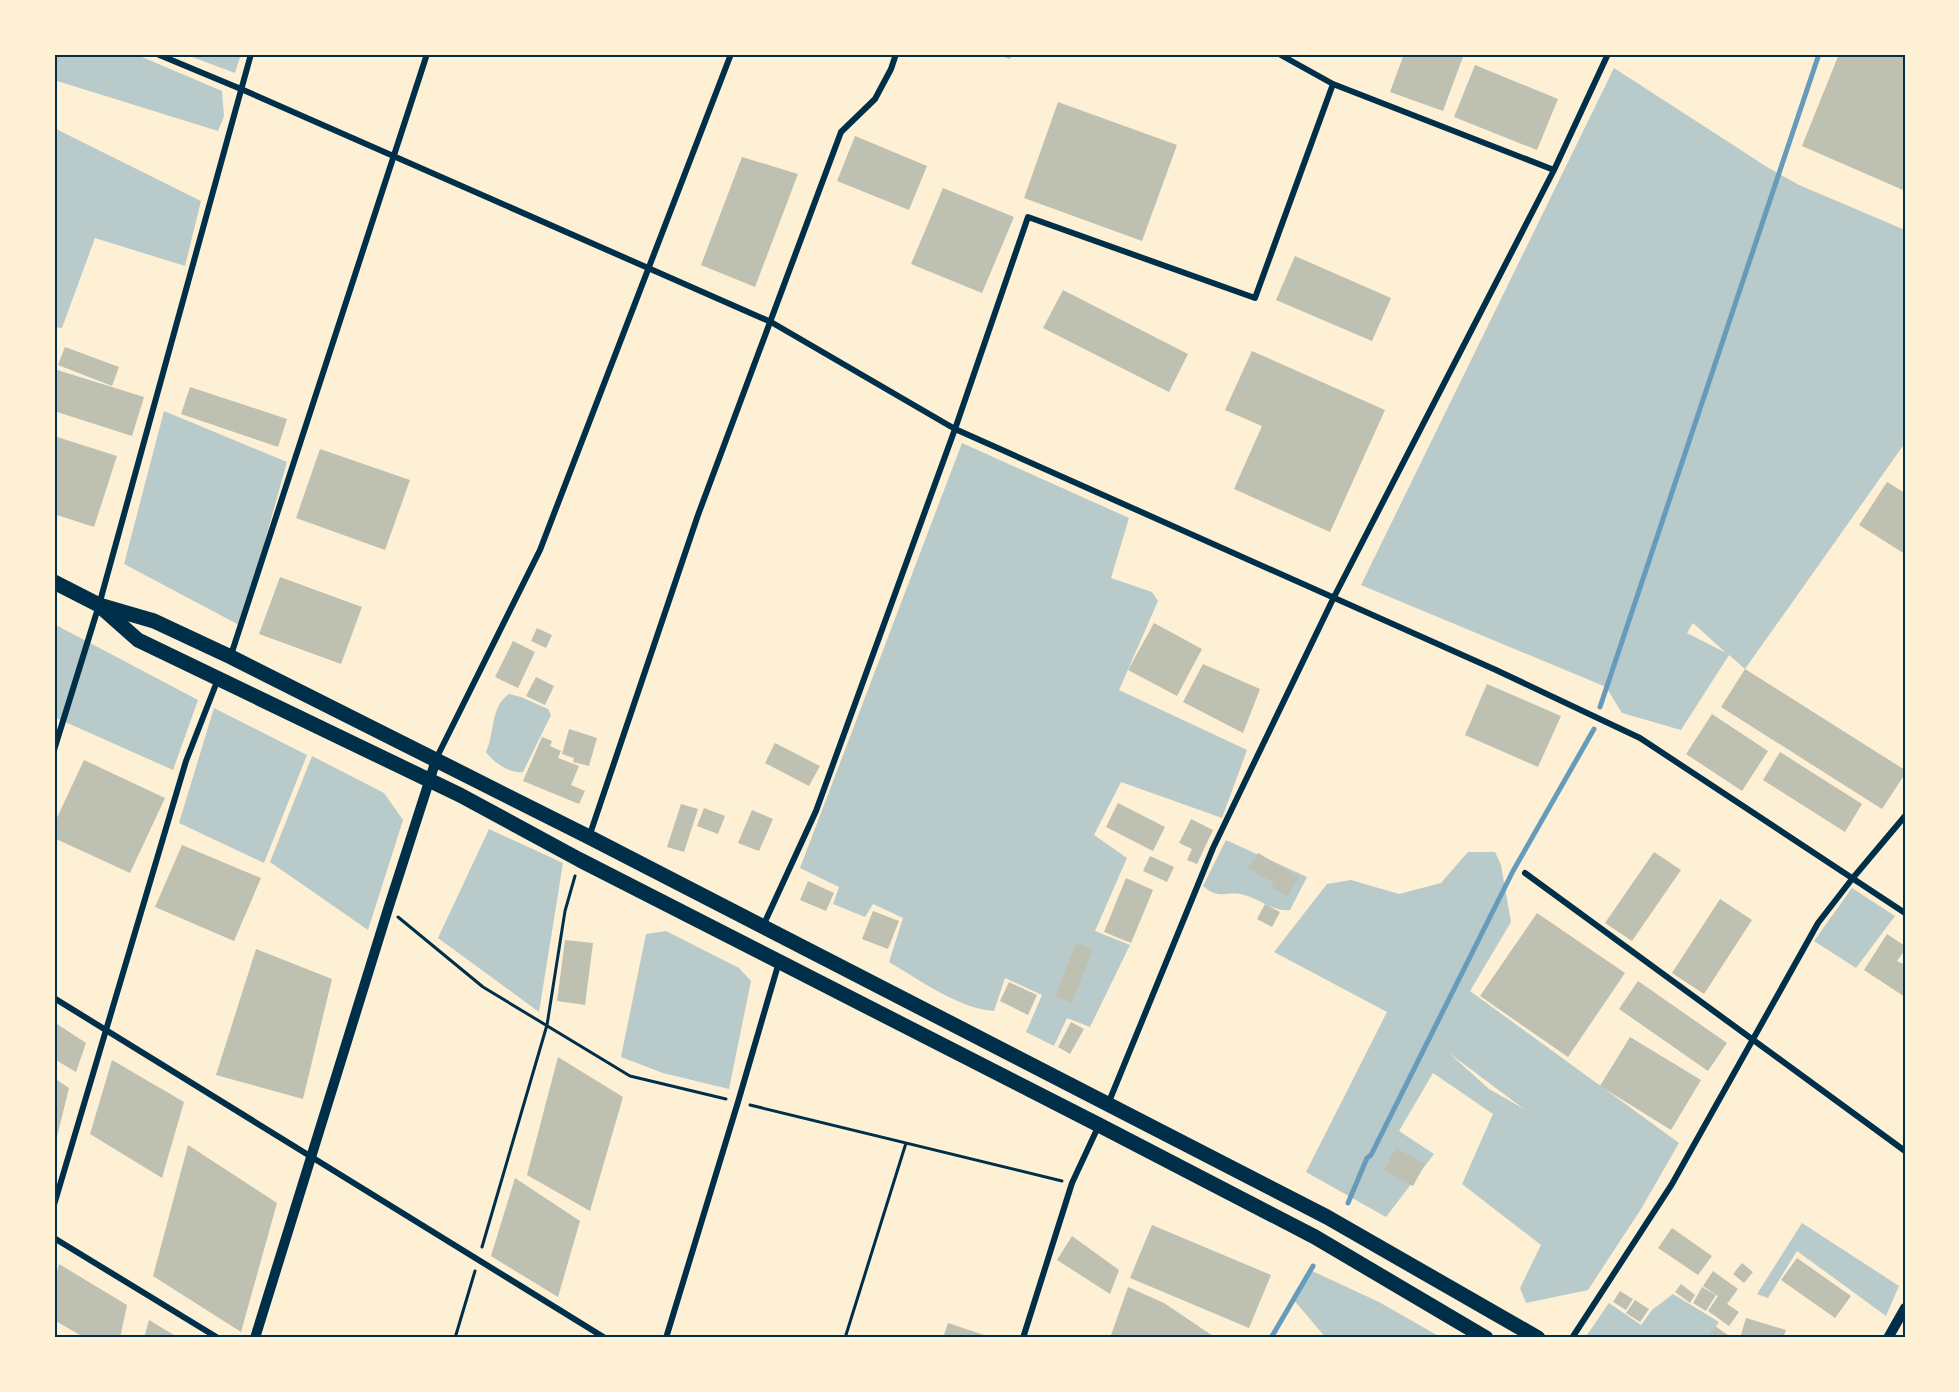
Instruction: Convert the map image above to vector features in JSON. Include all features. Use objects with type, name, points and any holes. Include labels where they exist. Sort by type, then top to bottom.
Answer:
[{"type":"highway","points":[[54,582],[99,605],[154,621],[231,657],[589,837],[1327,1217],[1538,1338]]},
{"type":"highway","points":[[99,605],[138,640],[460,795],[580,860],[1099,1125],[1315,1237],[1486,1338]]},
{"type":"street","points":[[157,54],[241,88],[771,322],[955,429],[1496,670],[1640,738],[1905,913]]},
{"type":"street","points":[[54,750],[99,605],[251,54]]},
{"type":"street","points":[[231,657],[427,54]]},
{"type":"street","points":[[255,1338],[436,760],[540,550],[731,54]]},
{"type":"street","points":[[589,837],[698,515],[841,132],[875,99],[891,69],[896,54]]},
{"type":"street","points":[[1278,54],[1333,84],[1554,170]]},
{"type":"street","points":[[1108,1105],[1213,848],[1334,597],[1554,170],[1608,54]]},
{"type":"street","points":[[763,927],[816,811],[955,429],[1028,217],[1255,298],[1333,84]]},
{"type":"street","points":[[54,1205],[186,761],[218,678]]},
{"type":"street","points":[[1572,1338],[1672,1184],[1818,923],[1905,816]]},
{"type":"street","points":[[1525,873],[1905,1151]]},
{"type":"street","points":[[666,1338],[779,961]]},
{"type":"street","points":[[54,998],[605,1338]]},
{"type":"street","points":[[1023,1338],[1072,1183],[1099,1125]]},
{"type":"street","points":[[54,1238],[218,1338]]},
{"type":"street","points":[[1888,1338],[1905,1308]]},
{"type":"path","points":[[454,1338],[547,1025],[565,911],[580,860]]},
{"type":"path","points":[[388,909],[483,987],[630,1076],[1072,1183]]},
{"type":"path","points":[[845,1338],[906,1143]]},
{"type":"shaded area","points":[[54,54],[135,54],[222,91],[224,116],[218,131],[54,80]]},
{"type":"shaded area","points":[[184,54],[241,54],[235,73]]},
{"type":"shaded area","points":[[1614,68],[1767,167],[1799,185],[1905,230],[1905,443],[1745,669],[1729,655],[1681,730],[1622,713],[1606,687],[1361,585]],"holes":[[[1693,623],[1726,653],[1687,633]]]},
{"type":"shaded area","points":[[54,128],[201,201],[185,266],[95,238],[62,328],[54,327]]},
{"type":"shaded area","points":[[164,411],[287,462],[241,626],[124,564]]},
{"type":"shaded area","points":[[962,443],[1129,518],[1111,578],[1152,592],[1158,601],[1119,690],[1247,750],[1222,818],[1121,782],[1094,835],[1127,858],[1095,931],[1130,945],[1090,1027],[1067,1018],[1054,1046],[1026,1032],[1042,995],[1005,978],[994,1011],[967,1005],[940,992],[889,962],[903,918],[873,904],[865,917],[833,904],[839,887],[800,868]]},
{"type":"shaded area","points":[[54,624],[198,700],[173,770],[54,717]]},
{"type":"shaded area","points":[[509,694],[548,709],[551,715],[523,772],[502,766],[486,752],[496,713],[503,699]]},
{"type":"shaded area","points":[[214,708],[307,755],[264,863],[179,823]]},
{"type":"shaded area","points":[[312,756],[384,793],[403,820],[368,930],[270,862]]},
{"type":"shaded area","points":[[489,829],[563,863],[539,1012],[438,938]]},
{"type":"shaded area","points":[[1226,840],[1307,877],[1290,910],[1278,909],[1244,895],[1214,893],[1203,886]]},
{"type":"shaded area","points":[[1468,852],[1495,852],[1501,865],[1511,922],[1470,991],[1679,1143],[1641,1209],[1588,1290],[1526,1303],[1520,1288],[1541,1245],[1462,1184],[1493,1114],[1433,1073],[1399,1131],[1434,1154],[1386,1217],[1306,1172],[1387,1012],[1274,952],[1327,884],[1351,880],[1399,894],[1441,883]],"holes":[[[1449,1053],[1524,1109],[1489,1089]]]},
{"type":"shaded area","points":[[1852,888],[1895,916],[1856,968],[1814,941]]},
{"type":"shaded area","points":[[666,931],[739,968],[751,981],[729,1089],[663,1073],[621,1057],[646,934]]},
{"type":"shaded area","points":[[1802,1223],[1899,1286],[1886,1316],[1797,1251],[1768,1298],[1757,1294]]},
{"type":"shaded area","points":[[1310,1270],[1379,1302],[1442,1338],[1326,1338],[1293,1299]]},
{"type":"shaded area","points":[[1673,1294],[1719,1322],[1707,1338],[1592,1338],[1587,1335],[1609,1303],[1641,1325],[1652,1310]]},
{"type":"building","points":[[996,54],[1012,54],[1010,59]]},
{"type":"building","points":[[1404,54],[1464,54],[1443,111],[1390,92]]},
{"type":"building","points":[[1839,54],[1900,54],[1905,58],[1905,185],[1903,190],[1802,146]]},
{"type":"building","points":[[1475,65],[1558,99],[1537,150],[1454,117]]},
{"type":"building","points":[[1058,102],[1177,145],[1142,241],[1024,198]]},
{"type":"building","points":[[855,136],[927,166],[909,210],[837,181]]},
{"type":"building","points":[[742,157],[798,174],[755,287],[701,265]]},
{"type":"building","points":[[943,188],[1014,217],[982,293],[911,264]]},
{"type":"building","points":[[1295,256],[1391,298],[1372,341],[1276,300]]},
{"type":"building","points":[[1063,290],[1188,354],[1169,392],[1043,328]]},
{"type":"building","points":[[65,347],[119,367],[112,386],[58,365]]},
{"type":"building","points":[[1252,351],[1385,410],[1330,532],[1234,489],[1262,426],[1225,410]]},
{"type":"building","points":[[54,369],[144,397],[132,436],[54,411]]},
{"type":"building","points":[[190,387],[287,419],[278,447],[181,414]]},
{"type":"building","points":[[54,436],[117,456],[94,527],[54,514]]},
{"type":"building","points":[[320,449],[410,480],[385,550],[296,518]]},
{"type":"building","points":[[1887,482],[1905,493],[1905,554],[1859,525]]},
{"type":"building","points":[[280,577],[362,607],[341,664],[259,634]]},
{"type":"building","points":[[1154,623],[1202,649],[1177,696],[1128,670]]},
{"type":"building","points":[[537,628],[552,635],[546,648],[531,641]]},
{"type":"building","points":[[513,641],[535,652],[518,688],[495,677]]},
{"type":"building","points":[[1203,664],[1260,689],[1243,733],[1183,702]]},
{"type":"building","points":[[1745,669],[1905,770],[1905,774],[1882,809],[1721,707]]},
{"type":"building","points":[[536,677],[554,686],[545,705],[526,696]]},
{"type":"building","points":[[1487,684],[1561,716],[1538,767],[1465,735]]},
{"type":"building","points":[[1712,714],[1768,751],[1742,791],[1686,754]]},
{"type":"building","points":[[569,729],[597,738],[589,766],[573,762],[574,758],[562,754]]},
{"type":"building","points":[[542,737],[552,741],[550,746],[561,751],[558,758],[579,766],[571,785],[585,791],[579,804],[523,781]]},
{"type":"building","points":[[775,743],[820,766],[809,786],[765,763]]},
{"type":"building","points":[[1780,752],[1862,804],[1845,832],[1763,780]]},
{"type":"building","points":[[84,760],[165,798],[130,873],[54,838],[54,824]]},
{"type":"building","points":[[1118,803],[1165,827],[1153,851],[1106,827]]},
{"type":"building","points":[[681,804],[698,809],[684,852],[667,847]]},
{"type":"building","points":[[704,808],[725,816],[718,834],[697,826]]},
{"type":"building","points":[[752,810],[773,819],[759,851],[738,843]]},
{"type":"building","points":[[1191,819],[1213,830],[1197,864],[1187,860],[1192,849],[1179,843]]},
{"type":"building","points":[[182,845],[261,878],[234,941],[155,907]]},
{"type":"building","points":[[1654,852],[1681,870],[1632,941],[1605,923]]},
{"type":"building","points":[[1258,853],[1299,877],[1288,896],[1271,888],[1274,883],[1248,868]]},
{"type":"building","points":[[1150,856],[1174,867],[1167,882],[1143,871]]},
{"type":"building","points":[[1126,878],[1153,890],[1131,943],[1104,932]]},
{"type":"building","points":[[808,881],[834,893],[826,911],[800,900]]},
{"type":"building","points":[[1720,899],[1752,920],[1704,994],[1672,973]]},
{"type":"building","points":[[1265,904],[1280,912],[1272,927],[1257,919]]},
{"type":"building","points":[[873,911],[899,921],[888,949],[862,939]]},
{"type":"building","points":[[1537,913],[1625,973],[1568,1057],[1480,996]]},
{"type":"building","points":[[1887,934],[1905,946],[1905,950],[1897,961],[1905,965],[1905,997],[1864,970]]},
{"type":"building","points":[[565,940],[593,943],[585,1005],[557,1001]]},
{"type":"building","points":[[1076,943],[1093,949],[1072,1003],[1055,997]]},
{"type":"building","points":[[256,949],[332,979],[303,1099],[216,1075]]},
{"type":"building","points":[[1638,981],[1727,1043],[1708,1071],[1619,1009]]},
{"type":"building","points":[[1009,982],[1037,995],[1028,1015],[1000,1001]]},
{"type":"building","points":[[54,1022],[86,1043],[76,1072],[54,1059]]},
{"type":"building","points":[[1071,1022],[1084,1029],[1070,1054],[1058,1047]]},
{"type":"building","points":[[1630,1037],[1701,1080],[1671,1130],[1600,1086]]},
{"type":"building","points":[[558,1057],[623,1097],[590,1211],[527,1175]]},
{"type":"building","points":[[112,1060],[184,1102],[162,1178],[90,1134]]},
{"type":"building","points":[[54,1078],[69,1088],[55,1145],[54,1145]]},
{"type":"building","points":[[188,1145],[277,1203],[241,1332],[153,1276]]},
{"type":"building","points":[[1396,1148],[1425,1164],[1413,1186],[1384,1170]]},
{"type":"building","points":[[515,1178],[580,1221],[558,1297],[491,1256]]},
{"type":"building","points":[[1152,1225],[1271,1275],[1249,1328],[1130,1278]]},
{"type":"building","points":[[1672,1228],[1712,1256],[1698,1275],[1658,1248]]},
{"type":"building","points":[[1072,1236],[1119,1270],[1110,1294],[1057,1260]]},
{"type":"building","points":[[1797,1258],[1851,1296],[1835,1318],[1781,1280]]},
{"type":"building","points":[[1742,1263],[1753,1272],[1744,1283],[1733,1274]]},
{"type":"building","points":[[59,1264],[127,1305],[120,1338],[85,1338],[54,1320],[54,1282]]},
{"type":"building","points":[[1713,1271],[1738,1289],[1727,1304],[1739,1312],[1729,1326],[1708,1311],[1718,1296],[1703,1286]]},
{"type":"building","points":[[1681,1284],[1695,1295],[1690,1303],[1675,1292]]},
{"type":"building","points":[[1128,1287],[1164,1303],[1216,1338],[1110,1338]]},
{"type":"building","points":[[1702,1287],[1716,1295],[1706,1311],[1693,1303]]},
{"type":"building","points":[[1620,1291],[1633,1299],[1626,1310],[1613,1302]]},
{"type":"building","points":[[1635,1300],[1649,1309],[1640,1322],[1626,1313]]},
{"type":"building","points":[[1746,1318],[1786,1330],[1783,1338],[1740,1338]]},
{"type":"building","points":[[149,1320],[179,1338],[144,1338]]},
{"type":"building","points":[[948,1323],[993,1338],[943,1338]]},
{"type":"building","points":[[1715,1326],[1732,1338],[1707,1338]]},
{"type":"waterway","points":[[1600,707],[1819,54]]},
{"type":"waterway","points":[[1348,1203],[1367,1158],[1371,1155],[1513,871],[1594,729]]},
{"type":"waterway","points":[[1271,1338],[1313,1266]]}]
